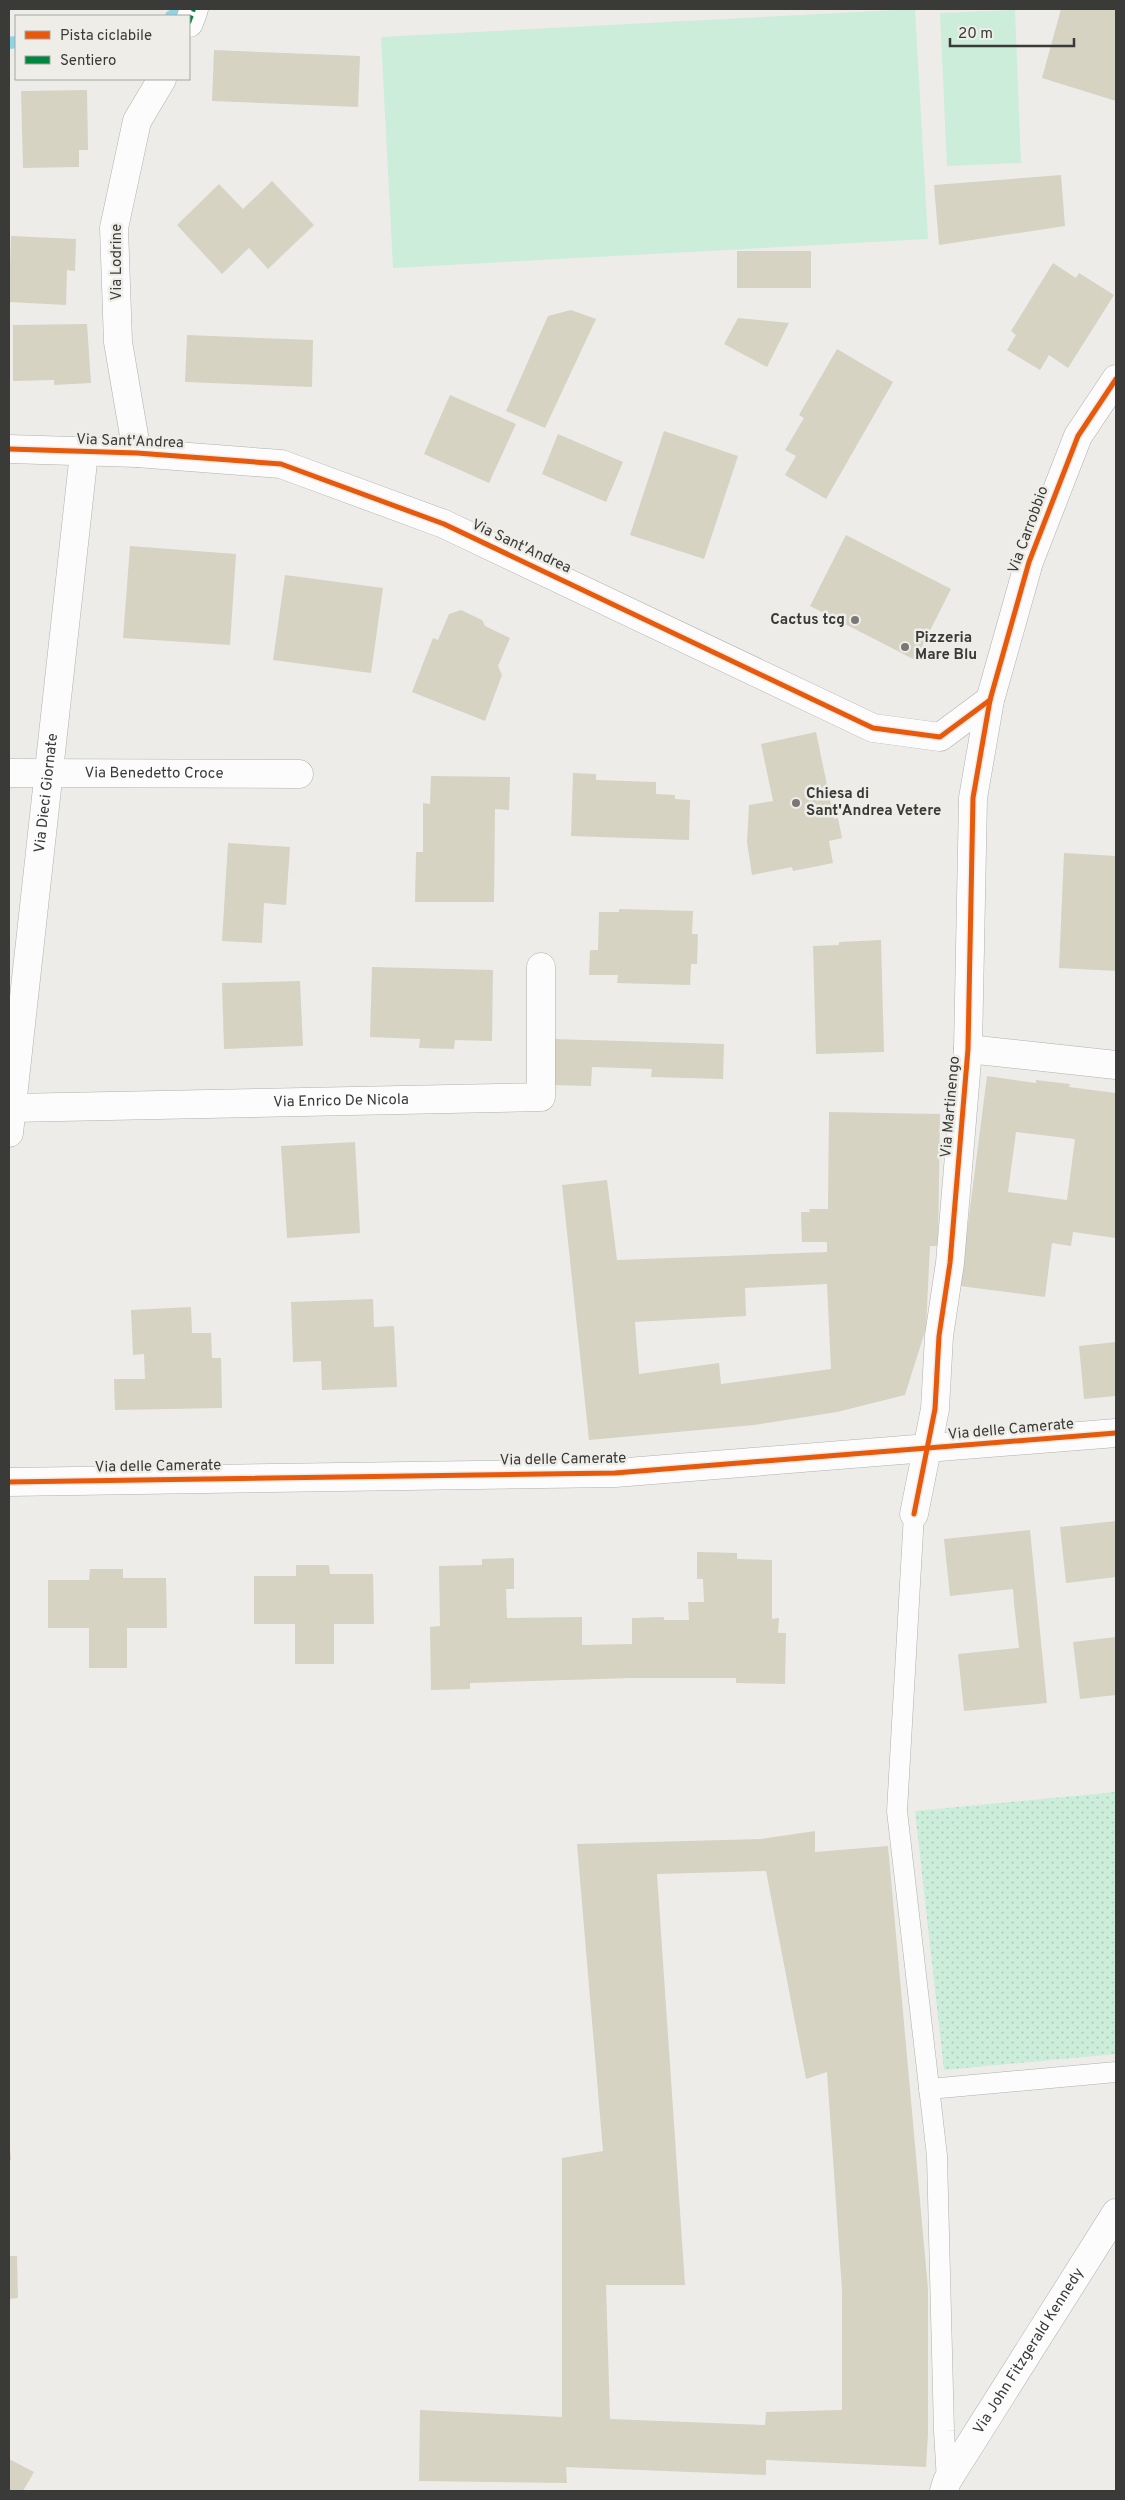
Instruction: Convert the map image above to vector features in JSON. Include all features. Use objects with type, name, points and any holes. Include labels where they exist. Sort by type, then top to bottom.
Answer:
[{"type":"street","name":"Via Lodrine","points":[[137,453],[118,342],[114,228],[137,121],[161,80]]},
{"type":"street","name":"Via Carrobbio","points":[[990,700],[1029,562],[1078,436],[1116,379]]},
{"type":"street","name":"Via Sant'Andrea","points":[[9,449],[84,453],[137,453],[281,464],[444,524],[873,728],[940,737],[990,700]]},
{"type":"street","name":"Via Dieci Giornate","points":[[10,1121],[84,453]]},
{"type":"street","name":"Via Martinengo","points":[[914,1514],[935,1409],[939,1336],[950,1263],[968,1049],[973,798],[990,700]]},
{"type":"street","name":"Via Benedetto Croce","points":[[9,773],[299,774]]},
{"type":"street","name":"Via Enrico De Nicola","points":[[10,1121],[541,1096],[542,966]]},
{"type":"street","name":"Via Martinengo","points":[[968,1049],[1116,1065]]},
{"type":"street","name":"Via delle Camerate","points":[[9,1482],[615,1472],[928,1450],[1116,1433]]},
{"type":"street","name":"Via John Fitzgerald Kennedy","points":[[946,2486],[1116,2214]]},
{"type":"lane","points":[[914,1514],[897,1811],[937,2156],[946,2486]]},
{"type":"lane","points":[[929,2089],[1116,2072]]},
{"type":"green space","points":[[915,9],[928,239],[393,268],[381,37]]},
{"type":"green space","points":[[1015,10],[1021,163],[947,166],[940,13]]},
{"type":"green space","points":[[1116,1792],[1116,2054],[944,2070],[915,1811]]},
{"type":"building","points":[[1061,9],[1116,9],[1116,101],[1042,78]]},
{"type":"building","points":[[214,50],[360,56],[358,107],[212,101]]},
{"type":"building","points":[[87,90],[88,150],[79,150],[79,167],[23,168],[21,91]]},
{"type":"building","points":[[1061,175],[1065,226],[939,245],[934,185]]},
{"type":"building","points":[[272,181],[314,225],[268,269],[249,248],[222,274],[177,225],[219,184],[243,209]]},
{"type":"building","points":[[11,236],[76,239],[75,271],[67,270],[66,305],[9,302]]},
{"type":"building","points":[[737,251],[811,251],[811,288],[737,288]]},
{"type":"building","points":[[1053,263],[1076,278],[1079,273],[1114,295],[1068,368],[1049,355],[1040,370],[1007,350],[1016,335],[1011,331]]},
{"type":"building","points":[[571,310],[596,319],[545,428],[506,411],[548,316]]},
{"type":"building","points":[[738,318],[789,323],[767,367],[724,344]]},
{"type":"building","points":[[87,324],[91,383],[54,385],[54,380],[13,381],[13,325]]},
{"type":"building","points":[[187,335],[313,340],[312,387],[185,382]]},
{"type":"building","points":[[837,349],[893,382],[826,499],[785,475],[796,456],[785,450],[804,418],[799,415]]},
{"type":"building","points":[[450,395],[516,424],[489,483],[424,454]]},
{"type":"building","points":[[664,431],[738,456],[704,559],[630,535]]},
{"type":"building","points":[[558,434],[623,462],[606,502],[542,474]]},
{"type":"building","points":[[846,535],[951,589],[915,660],[810,606]]},
{"type":"building","points":[[130,546],[236,554],[230,645],[123,638]]},
{"type":"building","points":[[285,575],[383,588],[371,673],[273,660]]},
{"type":"building","points":[[461,610],[482,620],[485,626],[510,638],[498,666],[502,675],[485,721],[412,692],[433,638],[438,640],[449,614]]},
{"type":"building","name":"Chiesa di Sant'Andrea Vetere","points":[[816,732],[834,819],[838,818],[842,838],[829,841],[833,863],[793,871],[792,867],[752,875],[747,842],[749,805],[773,801],[761,744]]},
{"type":"building","points":[[573,773],[596,774],[596,780],[656,782],[656,794],[675,795],[675,799],[690,800],[689,840],[571,836]]},
{"type":"building","points":[[431,776],[510,777],[509,810],[495,809],[494,902],[415,902],[416,852],[423,852],[423,803],[430,804]]},
{"type":"building","points":[[228,843],[290,847],[286,905],[264,903],[262,943],[222,941]]},
{"type":"building","points":[[1064,853],[1116,856],[1116,971],[1059,968]]},
{"type":"building","points":[[619,909],[693,911],[692,934],[698,934],[697,964],[691,964],[690,985],[617,983],[618,975],[589,975],[590,950],[598,950],[599,912],[619,912]]},
{"type":"building","points":[[881,940],[884,1052],[816,1054],[813,946],[839,945],[839,942]]},
{"type":"building","points":[[372,967],[493,970],[492,1041],[455,1040],[454,1049],[419,1048],[420,1039],[370,1037]]},
{"type":"building","points":[[300,981],[303,1046],[224,1049],[222,983]]},
{"type":"building","points":[[553,1039],[724,1044],[723,1079],[651,1077],[652,1069],[592,1067],[591,1086],[551,1085]]},
{"type":"building","points":[[987,1076],[1036,1083],[1036,1080],[1070,1084],[1069,1087],[1116,1093],[1116,1238],[1073,1232],[1071,1246],[1052,1243],[1045,1297],[960,1286]],"holes":[[[1016,1132],[1075,1139],[1067,1200],[1008,1192]]]},
{"type":"building","points":[[829,1112],[940,1114],[938,1246],[930,1246],[926,1328],[905,1395],[837,1412],[754,1425],[589,1440],[562,1185],[607,1180],[617,1260],[827,1252],[827,1242],[802,1242],[801,1212],[810,1212],[809,1209],[828,1209]],"holes":[[[827,1284],[831,1369],[721,1384],[719,1363],[639,1374],[635,1322],[746,1316],[745,1288]]]},
{"type":"building","points":[[355,1142],[360,1233],[287,1238],[281,1146]]},
{"type":"building","points":[[373,1299],[374,1327],[394,1326],[397,1387],[322,1390],[321,1361],[293,1362],[291,1302]]},
{"type":"building","points":[[191,1307],[192,1333],[211,1333],[212,1358],[221,1358],[222,1408],[115,1410],[114,1379],[145,1379],[144,1354],[133,1355],[131,1310]]},
{"type":"building","points":[[1116,1342],[1116,1396],[1084,1399],[1079,1346]]},
{"type":"building","points":[[1116,1521],[1116,1577],[1066,1583],[1060,1527]]},
{"type":"building","points":[[1030,1530],[1047,1703],[964,1711],[958,1654],[1019,1648],[1013,1589],[950,1596],[944,1539]]},
{"type":"building","points":[[697,1552],[737,1553],[737,1559],[772,1560],[772,1619],[779,1618],[778,1633],[786,1633],[785,1684],[736,1683],[736,1678],[632,1678],[470,1683],[470,1689],[431,1690],[430,1627],[440,1626],[439,1566],[482,1565],[482,1559],[514,1558],[514,1589],[506,1589],[507,1618],[582,1617],[582,1645],[632,1644],[632,1618],[664,1617],[664,1620],[689,1620],[688,1602],[704,1602],[703,1579],[697,1579]]},
{"type":"building","points":[[296,1565],[329,1565],[330,1574],[373,1574],[374,1624],[334,1624],[334,1664],[295,1664],[295,1624],[254,1624],[254,1576],[296,1576]]},
{"type":"building","points":[[90,1569],[123,1569],[123,1578],[166,1578],[167,1628],[127,1628],[127,1668],[89,1668],[89,1628],[48,1628],[48,1580],[89,1580]]},
{"type":"building","points":[[1116,1637],[1116,1695],[1080,1699],[1073,1642]]},
{"type":"building","points":[[815,1831],[815,1852],[888,1846],[928,2289],[928,2434],[926,2467],[766,2460],[766,2475],[566,2467],[567,2483],[419,2481],[420,2410],[562,2417],[562,2158],[603,2151],[577,1844],[761,1839]],"holes":[[[766,1871],[806,2079],[827,2072],[842,2290],[842,2410],[766,2412],[765,2425],[610,2419],[606,2285],[685,2285],[657,1874]]]},
{"type":"building","points":[[9,2137],[11,2160],[9,2160]]},
{"type":"building","points":[[9,2256],[17,2256],[18,2298],[9,2299]]},
{"type":"building","points":[[9,2459],[34,2472],[23,2491],[9,2491]]},
{"type":"waterway","points":[[176,15],[194,11]]},
{"type":"waterway","points":[[9,43],[15,42]]},
{"type":"marked path","points":[[190,20],[194,9]]},
{"type":"cycle path","points":[[914,1514],[935,1409],[939,1336],[950,1263],[968,1049],[973,798],[990,700],[1029,562],[1078,436],[1116,379]]},
{"type":"cycle path","points":[[9,449],[137,453],[281,464],[444,524],[873,728],[940,737],[990,700]]},
{"type":"cycle path","points":[[9,1482],[615,1473],[1116,1433]]},
{"type":"place","name":"Cactus tcg","points":[[855,620]]},
{"type":"place","name":"Pizzeria Mare Blu","points":[[905,647]]},
{"type":"place","name":"Chiesa di Sant'Andrea Vetere","points":[[796,803]]}]
